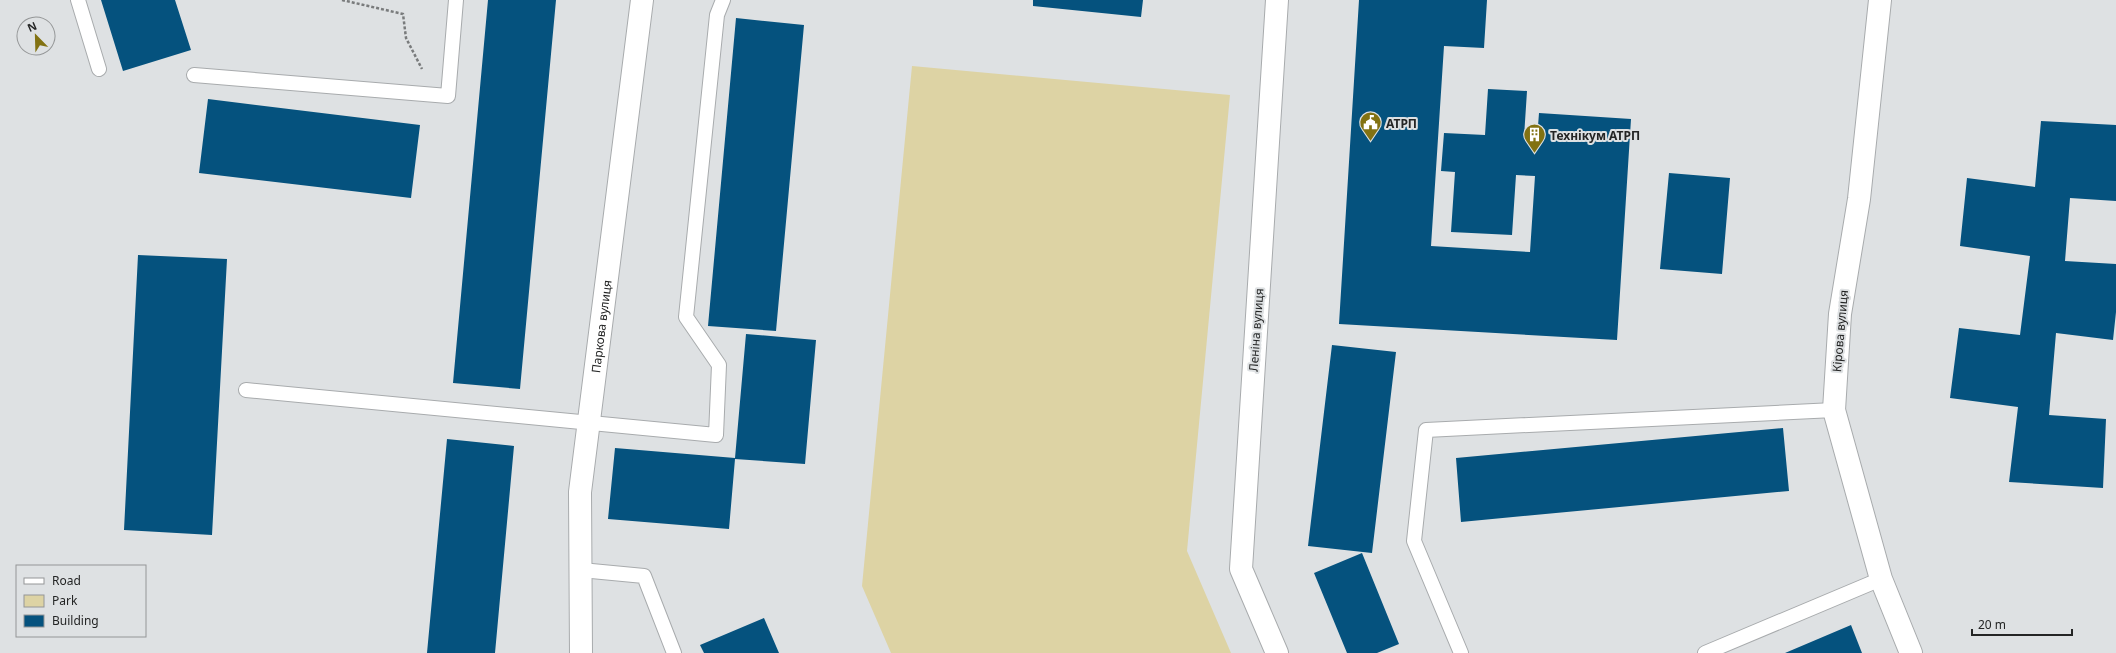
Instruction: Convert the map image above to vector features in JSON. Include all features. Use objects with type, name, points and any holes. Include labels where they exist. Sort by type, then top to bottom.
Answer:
[{"type":"street","name":"Паркова вулиця","points":[[581,653],[580,492],[642,0]]},
{"type":"street","name":"Леніна вулиця","points":[[1276,0],[1241,569],[1277,653]]},
{"type":"street","name":"Кірова вулиця","points":[[1880,0],[1859,199],[1840,314],[1834,410],[1881,579],[1911,653]]},
{"type":"lane","points":[[78,0],[99,69]]},
{"type":"lane","points":[[194,75],[448,96],[456,0]]},
{"type":"lane","points":[[246,390],[716,435],[719,365],[686,317],[717,15],[723,0]]},
{"type":"lane","points":[[1461,653],[1414,541],[1426,430],[1834,410]]},
{"type":"lane","points":[[581,570],[644,576],[674,653]]},
{"type":"lane","points":[[1706,653],[1881,579]]},
{"type":"path","points":[[342,0],[403,14],[406,38],[435,96]]},
{"type":"green space","points":[[912,66],[1230,95],[1187,551],[1231,653],[891,653],[862,586]]},
{"type":"building","points":[[101,0],[175,0],[191,50],[123,71]]},
{"type":"building","points":[[488,0],[556,0],[520,389],[453,383]]},
{"type":"building","points":[[1033,0],[1143,0],[1141,17],[1033,6]]},
{"type":"building","name":"Технікум АТРП","points":[[1359,0],[1487,0],[1484,48],[1444,46],[1431,246],[1530,252],[1535,176],[1516,175],[1512,235],[1451,232],[1455,172],[1441,171],[1444,133],[1485,135],[1488,89],[1527,91],[1524,137],[1537,139],[1539,113],[1631,119],[1617,340],[1339,324]]},
{"type":"building","points":[[736,18],[804,25],[776,331],[708,326]]},
{"type":"building","points":[[208,99],[420,125],[411,198],[199,173]]},
{"type":"building","points":[[2041,121],[2116,125],[2116,201],[2070,198],[2065,261],[2116,264],[2116,312],[2113,340],[2056,333],[2049,415],[2106,419],[2103,488],[2009,482],[2018,407],[1950,398],[1959,328],[2020,335],[2030,256],[1960,246],[1967,178],[2035,187]]},
{"type":"building","points":[[1669,173],[1730,178],[1722,274],[1660,269]]},
{"type":"building","points":[[138,255],[227,259],[212,535],[124,530]]},
{"type":"building","points":[[746,334],[816,340],[805,464],[735,459],[729,529],[608,519],[615,448],[735,458]]},
{"type":"building","points":[[1332,345],[1396,352],[1372,553],[1308,546]]},
{"type":"building","points":[[1783,428],[1789,491],[1461,522],[1456,458]]},
{"type":"building","points":[[447,439],[514,446],[495,653],[427,653]]},
{"type":"building","points":[[1362,553],[1399,644],[1377,653],[1347,653],[1314,573]]},
{"type":"building","points":[[764,618],[779,653],[704,653],[700,645]]},
{"type":"building","points":[[1851,625],[1862,653],[1785,653]]},
{"type":"place","name":"АТРП","points":[[1371,142]]},
{"type":"place","name":"Технікум АТРП","points":[[1535,154]]}]
